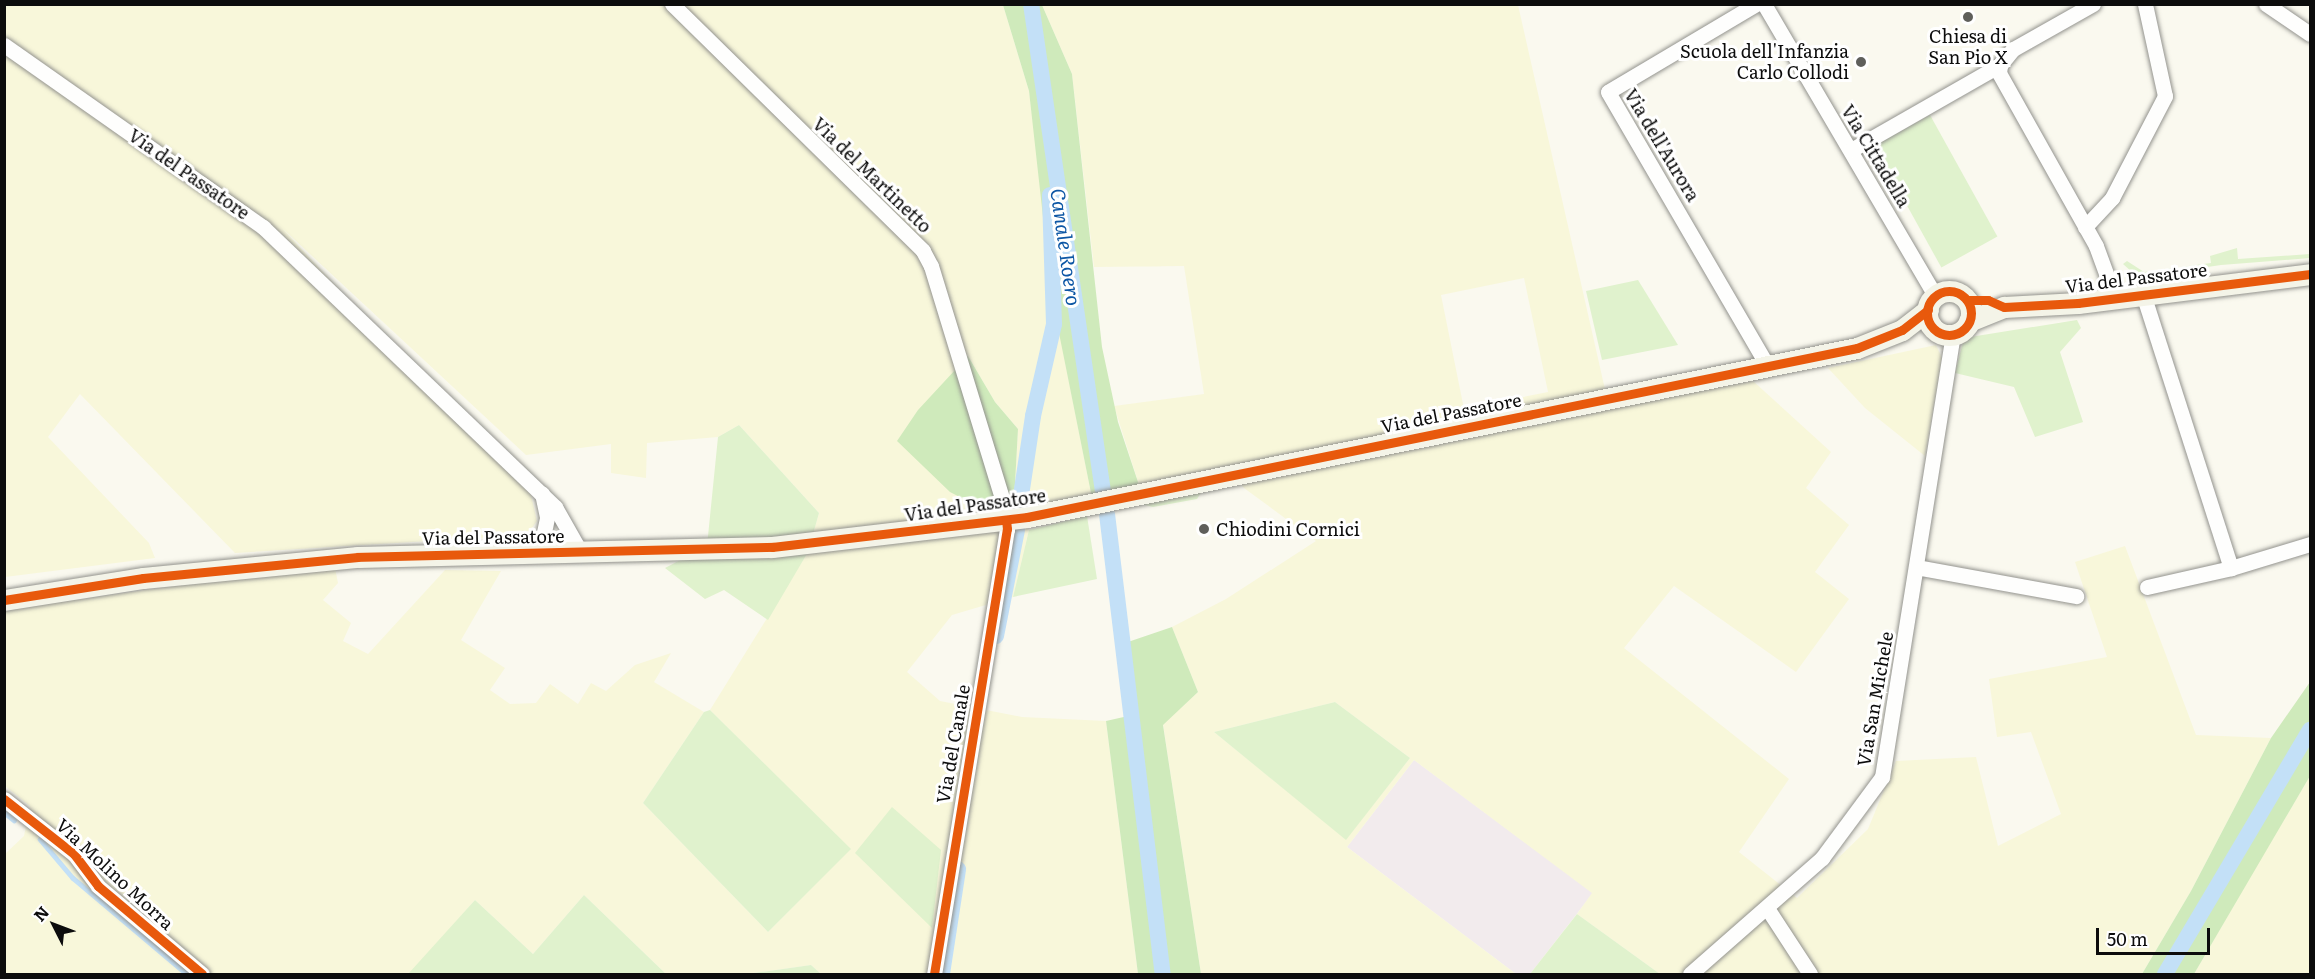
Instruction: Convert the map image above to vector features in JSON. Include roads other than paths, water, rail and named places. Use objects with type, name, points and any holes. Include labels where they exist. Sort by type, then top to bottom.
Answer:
[{"type":"street","name":"Via del Martinetto","points":[[672,4],[923,251],[931,266],[983,430],[1006,520]]},
{"type":"street","name":"Via dell'Aurora","points":[[1756,4],[1608,93],[1768,367]]},
{"type":"street","name":"Via Cittadella","points":[[1764,4],[1851,150],[1931,303]]},
{"type":"street","points":[[1851,150],[2000,65],[2013,49],[2093,4]]},
{"type":"street","points":[[2085,227],[2112,198],[2165,96],[2145,4]]},
{"type":"street","points":[[2266,4],[2310,34]]},
{"type":"street","name":"Via del Passatore","points":[[4,45],[263,227],[555,507],[580,551]]},
{"type":"street","points":[[2000,65],[2002,80],[2085,227],[2114,287],[2115,298]]},
{"type":"street","name":"Via del Passatore","points":[[4,600],[143,578],[342,559],[540,551],[772,547],[1006,520],[1768,367],[1857,348],[1902,330],[1953,329],[2004,307],[2115,298],[2310,274]]},
{"type":"street","name":"Via del Passatore","points":[[1902,330],[1931,303],[1948,291],[1967,300],[1988,300],[2004,307]]},
{"type":"street","name":"Via del Passatore","points":[[2143,294],[2231,568]]},
{"type":"street","points":[[1931,303],[1930,322],[1953,329],[1967,300]]},
{"type":"street","name":"Via San Michele","points":[[1690,975],[1822,858],[1882,777],[1953,329]]},
{"type":"street","name":"Via del Passatore","points":[[540,551],[547,517],[542,494]]},
{"type":"street","name":"Via del Canale","points":[[934,975],[1007,529],[1006,520]]},
{"type":"street","points":[[2147,587],[2231,568],[2310,544]]},
{"type":"street","points":[[1916,567],[2076,596]]},
{"type":"street","name":"Via Molino Morra","points":[[4,799],[74,854],[98,886],[202,975]]},
{"type":"street","points":[[1767,908],[1810,975]]},
{"type":"waterway","name":"Canale Roero","points":[[1031,4],[1103,490]]},
{"type":"waterway","points":[[1019,509],[1033,416],[1054,324],[1050,195]]},
{"type":"waterway","points":[[1107,514],[1163,974]]},
{"type":"waterway","points":[[996,636],[1017,530]]},
{"type":"waterway","points":[[2165,974],[2310,730]]},
{"type":"waterway","points":[[4,812],[14,820]]},
{"type":"waterway","points":[[40,839],[73,878],[187,974]]},
{"type":"waterway","points":[[942,974],[958,869]]},
{"type":"place","name":"Chiesa di San Pio X","points":[[1968,17]]},
{"type":"place","name":"Scuola dell'Infanzia Carlo Collodi","points":[[1861,62]]},
{"type":"place","name":"Chiodini Cornici","points":[[1204,529]]}]
